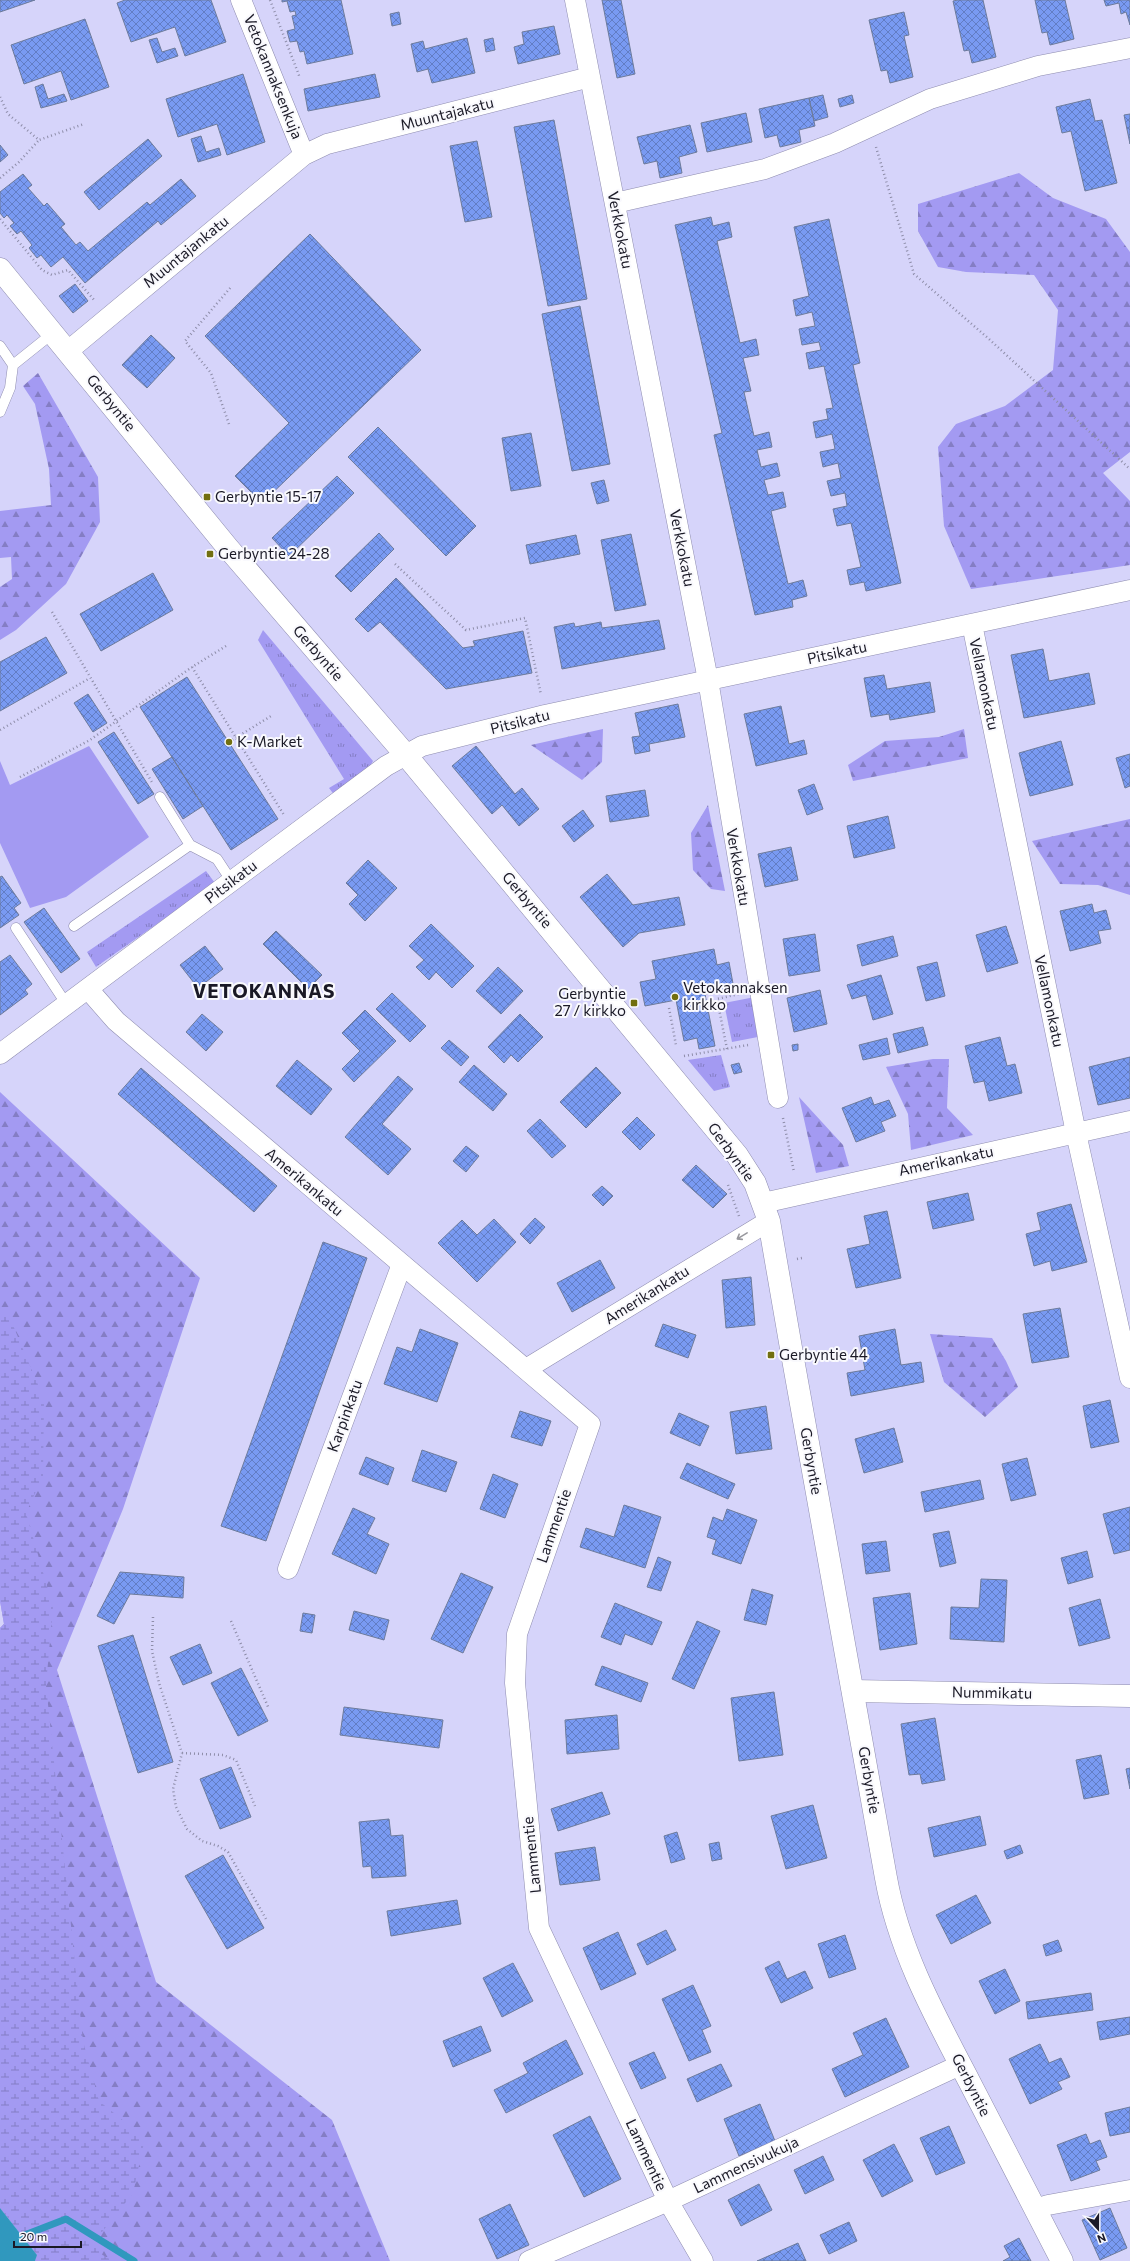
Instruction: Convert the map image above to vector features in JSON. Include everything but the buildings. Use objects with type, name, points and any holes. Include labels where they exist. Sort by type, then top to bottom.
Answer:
[{"type":"main road","name":"Gerbyntie","points":[[0,269],[228,548],[406,754],[737,1155],[754,1183],[766,1212],[888,1891],[900,1938],[918,1979],[960,2065],[1062,2261]]},
{"type":"main road","name":"Nummikatu","points":[[853,1691],[1130,1696]]},
{"type":"street","name":"Vetokannaksenkuja","points":[[241,0],[304,155]]},
{"type":"street","name":"Verkkokatu","points":[[575,0],[708,680],[778,1098]]},
{"type":"street","points":[[615,203],[765,169],[835,143],[930,99],[1038,66],[1130,48]]},
{"type":"street","name":"Muuntajakatu","points":[[304,155],[327,144],[590,77]]},
{"type":"street","name":"Muuntajankatu","points":[[68,351],[108,316],[304,155]]},
{"type":"street","name":"Pitsikatu","points":[[0,1054],[386,766],[422,746],[546,715],[1130,590]]},
{"type":"street","name":"Vellamonkatu","points":[[972,624],[1076,1133],[1130,1378]]},
{"type":"street","name":"Amerikankatu","points":[[88,989],[116,1020],[590,1424]]},
{"type":"street","name":"Amerikankatu","points":[[526,1369],[745,1235],[766,1212],[1076,1133],[1130,1121]]},
{"type":"street","name":"Karpinkatu","points":[[288,1569],[402,1264]]},
{"type":"street","name":"Lammentie","points":[[590,1424],[517,1634],[515,1683],[539,1928],[668,2202],[703,2261]]},
{"type":"street","name":"Lammensivukuja","points":[[529,2261],[668,2202],[960,2065]]},
{"type":"street","points":[[1035,2210],[1048,2205],[1130,2190]]},
{"type":"lane","points":[[0,412],[10,388],[14,365],[53,332]]},
{"type":"lane","points":[[0,346],[14,365]]},
{"type":"lane","points":[[160,797],[190,845],[217,859],[232,882]]},
{"type":"lane","points":[[74,926],[190,845]]},
{"type":"lane","points":[[16,928],[67,1005]]},
{"type":"path","points":[[270,0],[300,78]]},
{"type":"path","points":[[0,97],[8,114],[39,140]]},
{"type":"path","points":[[0,178],[19,162],[39,140],[84,124]]},
{"type":"path","points":[[870,127],[914,274],[989,339],[1130,469]]},
{"type":"path","points":[[0,219],[42,270],[52,275],[68,270],[108,316]]},
{"type":"path","points":[[229,424],[211,373],[185,341],[232,287]]},
{"type":"path","points":[[395,564],[466,630],[525,618],[546,715]]},
{"type":"path","points":[[52,612],[160,797]]},
{"type":"path","points":[[20,776],[90,740],[192,667],[226,646]]},
{"type":"path","points":[[192,667],[296,834]]},
{"type":"path","points":[[0,730],[90,678]]},
{"type":"path","points":[[229,742],[271,716]]},
{"type":"path","points":[[726,1048],[716,999],[759,989]]},
{"type":"path","points":[[669,1008],[677,1050]]},
{"type":"path","points":[[678,1057],[768,1041]]},
{"type":"path","points":[[778,1098],[794,1172]]},
{"type":"path","points":[[726,1179],[745,1235]]},
{"type":"path","points":[[153,1617],[152,1651],[157,1677],[182,1754],[173,1789],[176,1807],[187,1829],[202,1841],[218,1846],[228,1852],[266,1919]]},
{"type":"path","points":[[231,1621],[269,1709]]},
{"type":"path","points":[[182,1754],[224,1755],[236,1760],[255,1806]]},
{"type":"green space","points":[[1019,173],[1053,198],[1106,219],[1130,252],[1130,452],[1103,473],[1130,501],[1130,565],[971,589],[944,526],[938,447],[956,424],[1005,406],[1053,370],[1058,310],[1034,275],[966,272],[938,267],[918,231],[918,204]]},
{"type":"green space","points":[[38,373],[98,477],[100,522],[66,584],[16,630],[0,640],[0,587],[12,579],[11,557],[0,558],[0,511],[51,505],[49,469],[35,404],[23,386]]},
{"type":"green space","points":[[263,630],[373,761],[367,772],[335,796],[329,788],[344,779],[258,640]]},
{"type":"green space","points":[[603,729],[602,762],[582,780],[531,745]]},
{"type":"green space","points":[[964,729],[968,758],[853,781],[848,765],[885,741],[939,737]]},
{"type":"green space","points":[[89,746],[149,837],[66,897],[30,908],[0,843],[0,761],[10,785]]},
{"type":"green space","points":[[708,805],[725,891],[711,889],[693,870],[691,833]]},
{"type":"green space","points":[[1130,819],[1130,895],[1098,885],[1060,884],[1032,841]]},
{"type":"green space","points":[[206,871],[215,883],[96,967],[87,952]]},
{"type":"green space","points":[[755,997],[763,1036],[732,1042],[724,1003]]},
{"type":"green space","points":[[721,1055],[730,1087],[714,1091],[688,1060]]},
{"type":"green space","points":[[933,1059],[949,1059],[947,1108],[973,1135],[911,1150],[908,1114],[886,1067]]},
{"type":"green space","points":[[0,1092],[200,1278],[123,1509],[57,1670],[156,1982],[332,2120],[390,2261],[35,2261],[37,2255],[0,2208],[0,1628],[4,1624],[0,1601]]},
{"type":"green space","points":[[799,1097],[843,1145],[849,1166],[816,1173]]},
{"type":"green space","points":[[0,1311],[7,1311],[44,1399],[43,1476],[26,1513],[53,1607],[46,1685],[83,2041],[99,2101],[145,2138],[133,2193],[98,2237],[101,2254],[113,2261],[35,2261],[37,2255],[0,2208],[0,1628],[4,1624],[0,1601]]},
{"type":"green space","points":[[930,1334],[992,1338],[1006,1361],[1018,1387],[985,1417],[944,1382]]},
{"type":"water","points":[[0,2208],[37,2255],[35,2261],[0,2261]]},
{"type":"waterway","points":[[22,2236],[66,2219],[134,2261]]},
{"type":"place","name":"Gerbyntie 15-17","points":[[207,497]]},
{"type":"place","name":"Gerbyntie 24-28","points":[[210,554]]},
{"type":"place","name":"K-Market","points":[[229,742]]},
{"type":"place","name":"Vetokannaksen kirkko","points":[[675,997]]},
{"type":"place","name":"Gerbyntie 27 / kirkko","points":[[634,1003]]},
{"type":"place","name":"Gerbyntie 44","points":[[771,1355]]},
{"type":"district","name":"VETOKANNAS","points":[[264,991]]}]
